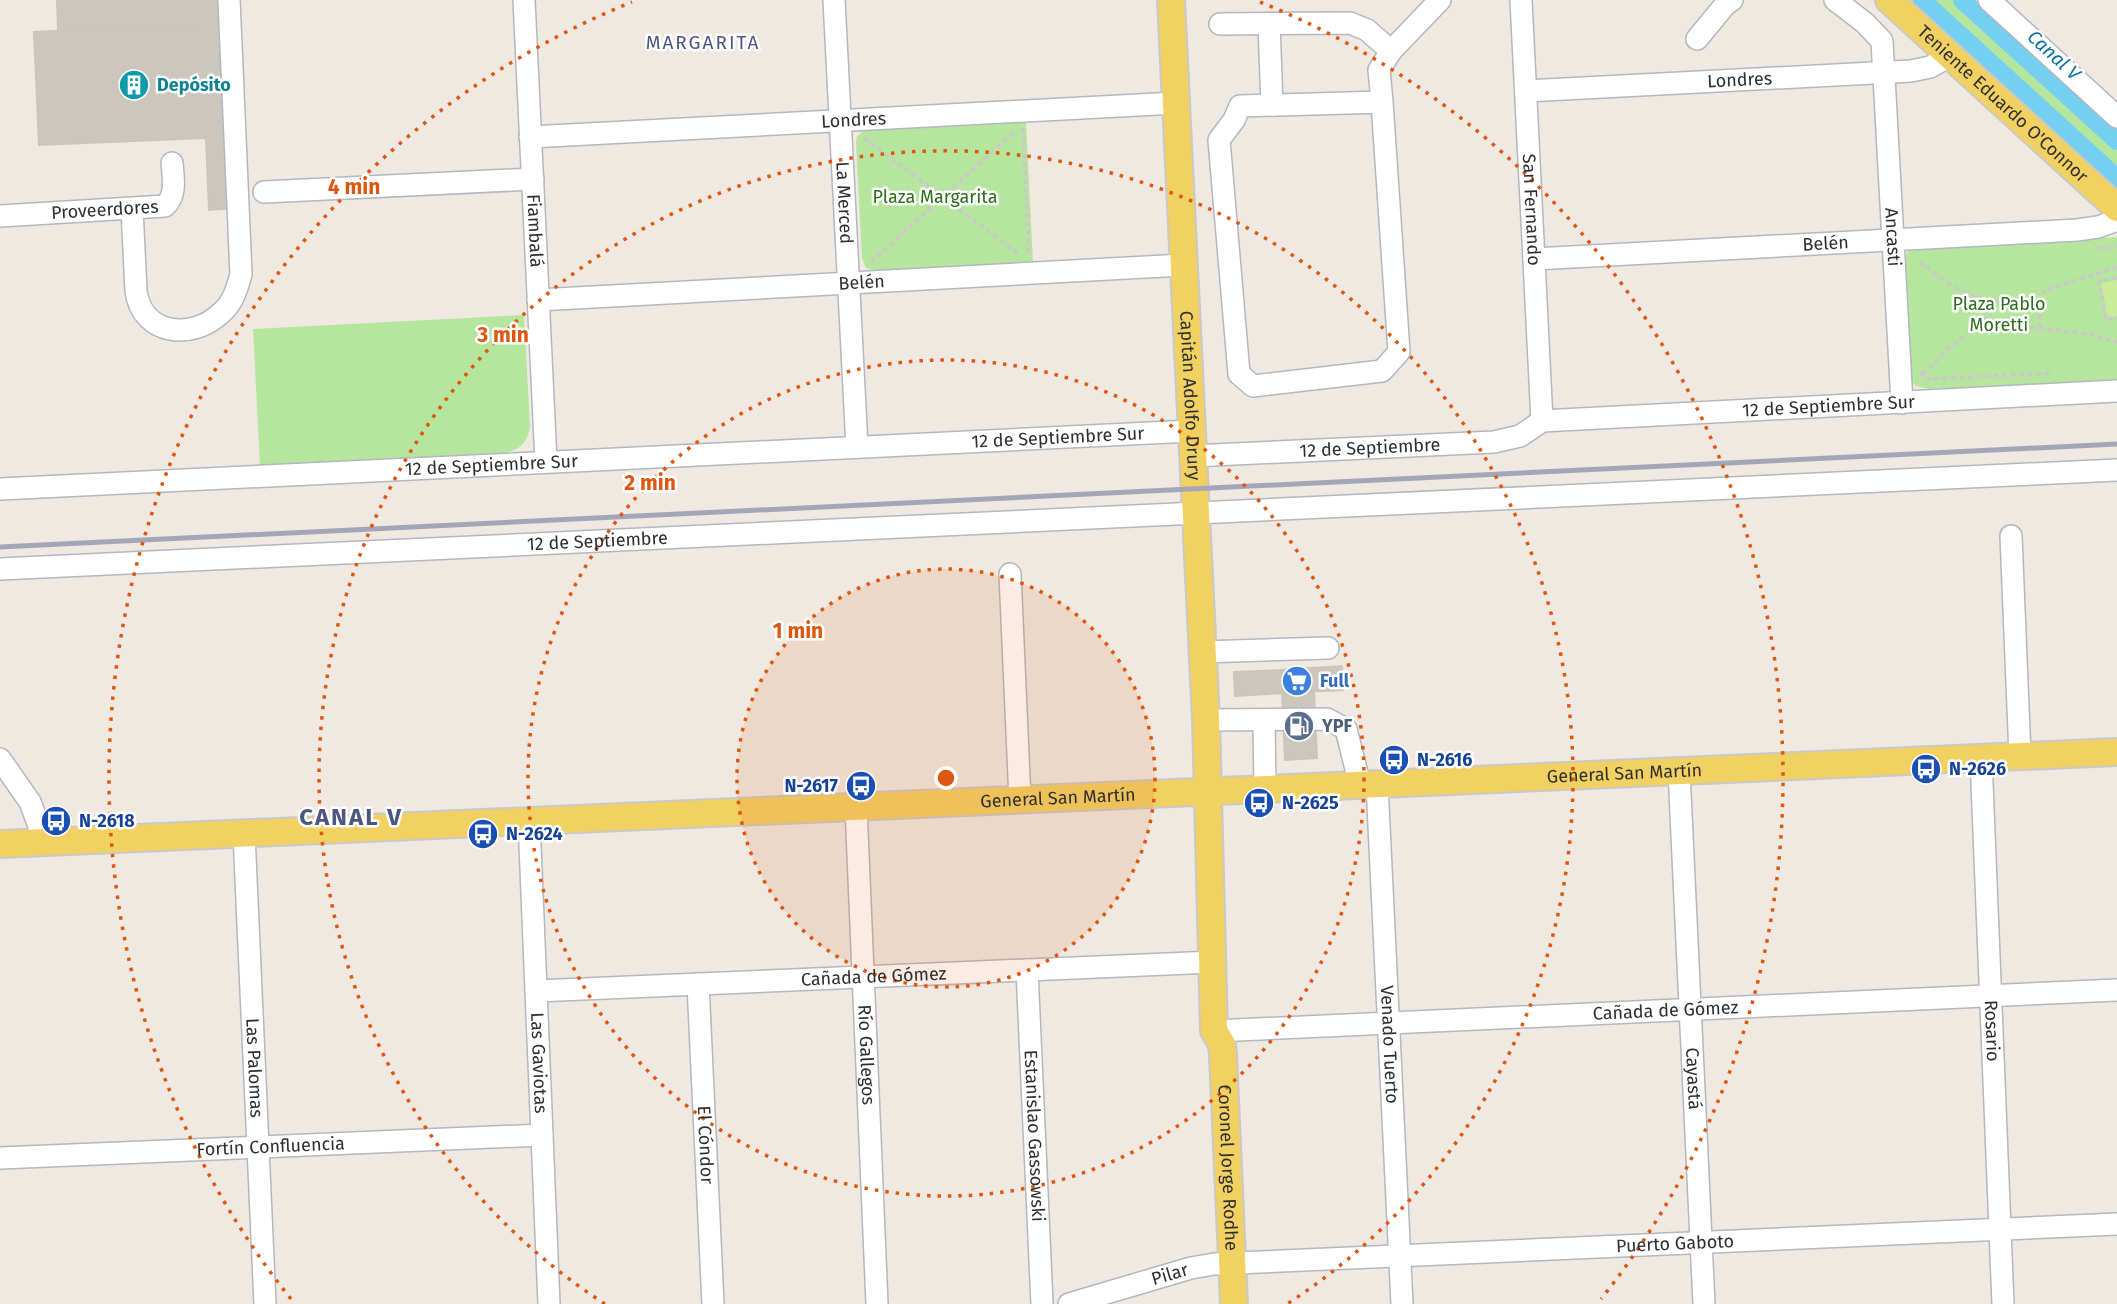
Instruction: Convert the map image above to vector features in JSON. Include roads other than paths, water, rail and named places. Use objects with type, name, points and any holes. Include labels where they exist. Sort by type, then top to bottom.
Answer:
[{"type":"main road","name":"Capitán Adolfo Drury","points":[[1171,0],[1208,791]]},
{"type":"main road","name":"Teniente Eduardo O'Connor","points":[[1889,0],[2117,208]]},
{"type":"main road","name":"General San Martín","points":[[0,844],[2117,752]]},
{"type":"main road","name":"Coronel Jorge Rodhe","points":[[1208,791],[1214,1031],[1222,1044],[1223,1055],[1223,1263],[1216,1304]]},
{"type":"main road","name":"Coronel Jorge Rodhe","points":[[1223,1263],[1234,1304]]},
{"type":"street","points":[[132,209],[136,291],[144,314],[163,327],[188,330],[200,327],[223,312],[231,301],[241,274],[229,0]]},
{"type":"street","name":"Fiambalá","points":[[524,0],[546,462]]},
{"type":"street","name":"La Merced","points":[[834,0],[857,447]]},
{"type":"street","points":[[1382,102],[1240,106],[1234,120],[1219,140],[1239,374],[1253,386],[1382,371],[1399,352],[1380,70],[1391,51],[1440,0]]},
{"type":"street","name":"San Fernando","points":[[1521,0],[1542,421]]},
{"type":"street","points":[[1697,39],[1732,0]]},
{"type":"street","name":"Ancasti","points":[[1835,0],[1865,23],[1882,41],[1902,402]]},
{"type":"street","points":[[1989,0],[2107,97],[2117,117]]},
{"type":"street","points":[[1220,24],[1350,23],[1367,30],[1391,51]]},
{"type":"street","points":[[1269,24],[1272,105]]},
{"type":"street","name":"Londres","points":[[1526,92],[1885,73],[1920,70],[1938,64],[1950,56]]},
{"type":"street","name":"Londres","points":[[530,137],[1176,103]]},
{"type":"street","name":"Proveerdores","points":[[0,216],[165,206],[170,202],[173,189],[172,163]]},
{"type":"street","points":[[264,192],[533,179]]},
{"type":"street","name":"Belén","points":[[1534,259],[2077,230],[2098,227],[2117,220]]},
{"type":"street","name":"Belén","points":[[538,300],[1183,265]]},
{"type":"street","name":"12 de Septiembre Sur","points":[[1542,421],[2117,391]]},
{"type":"street","name":"12 de Septiembre","points":[[1192,443],[1494,442],[1520,436],[1542,421]]},
{"type":"street","name":"12 de Septiembre Sur","points":[[0,489],[857,447],[1192,443]]},
{"type":"street","name":"12 de Septiembre","points":[[0,569],[2117,470]]},
{"type":"street","points":[[2011,536],[2020,756]]},
{"type":"street","points":[[1010,574],[1020,800]]},
{"type":"street","points":[[1203,652],[1328,648]]},
{"type":"street","name":"Venado Tuerto","points":[[1206,720],[1328,719],[1346,729],[1368,784],[1389,1023],[1402,1304]]},
{"type":"street","points":[[1264,721],[1265,789]]},
{"type":"street","name":"Rosario","points":[[1981,758],[2003,1304]]},
{"type":"street","points":[[0,759],[30,802],[45,842]]},
{"type":"street","name":"Cayastá","points":[[1679,771],[1704,1304]]},
{"type":"street","name":"Río Gallegos","points":[[856,807],[877,1304]]},
{"type":"street","name":"Las Gaviotas","points":[[529,821],[549,1304]]},
{"type":"street","name":"Las Palomas","points":[[244,834],[265,1304]]},
{"type":"street","name":"Cañada de Gómez","points":[[536,991],[1213,962]]},
{"type":"street","name":"Estanislao Gassowski","points":[[1027,970],[1042,1304]]},
{"type":"street","name":"El Cóndor","points":[[698,984],[713,1304]]},
{"type":"street","name":"Cañada de Gómez","points":[[1214,1031],[2117,990]]},
{"type":"street","name":"Fortín Confluencia","points":[[0,1158],[542,1135]]},
{"type":"street","name":"Puerto Gaboto","points":[[1223,1263],[2117,1224]]},
{"type":"street","name":"Pilar","points":[[1069,1304],[1199,1266],[1223,1263]]},
{"type":"waterway","points":[[1922,0],[2117,178]]},
{"type":"waterway","name":"Canal V","points":[[1962,0],[2117,141]]},
{"type":"railway","points":[[0,547],[2117,444]]},
{"type":"place","name":"Depósito","points":[[134,85]]},
{"type":"place","name":"Full","points":[[1297,681]]},
{"type":"place","name":"YPF","points":[[1299,726]]},
{"type":"place","name":"N-2616","points":[[1394,760]]},
{"type":"place","name":"N-2626","points":[[1926,769]]},
{"type":"place","name":"N-2617","points":[[861,786]]},
{"type":"place","name":"N-2625","points":[[1259,803]]},
{"type":"place","name":"N-2618","points":[[56,821]]},
{"type":"place","name":"N-2624","points":[[483,834]]},
{"type":"district","name":"MARGARITA","points":[[703,42]]},
{"type":"district","name":"CANAL V","points":[[351,817]]},
{"type":"park label","name":"Plaza Margarita","points":[[935,197]]},
{"type":"park label","name":"Plaza Pablo Moretti","points":[[1999,314]]}]
